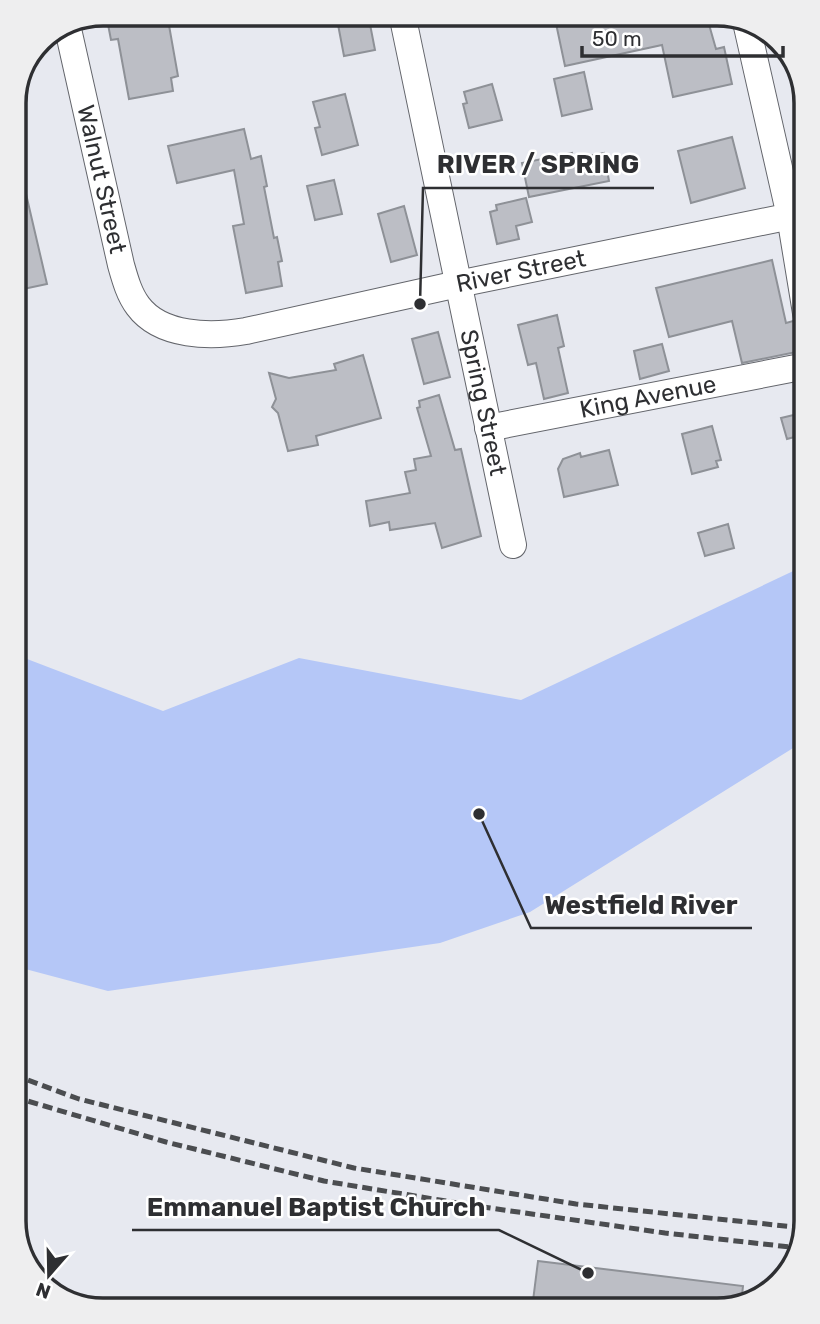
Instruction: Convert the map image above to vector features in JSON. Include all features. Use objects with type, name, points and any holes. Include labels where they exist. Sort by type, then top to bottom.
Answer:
[{"type":"street","name":"Spring Street","points":[[404,26],[513,545]]},
{"type":"street","points":[[749,33],[794,199]]},
{"type":"street","name":"Walnut Street","points":[[69,34],[121,265],[133,299],[154,321]]},
{"type":"street","name":"River Street","points":[[154,321],[192,332],[226,334],[794,215]]},
{"type":"street","name":"King Avenue","points":[[488,428],[794,368]]},
{"type":"water","points":[[794,571],[794,747],[530,912],[440,943],[108,991],[26,969],[26,659],[163,711],[299,658],[521,700]]},
{"type":"building","points":[[108,26],[169,26],[178,76],[171,78],[173,91],[129,99],[118,39],[111,40]]},
{"type":"building","points":[[338,26],[370,26],[375,50],[344,56]]},
{"type":"building","points":[[557,26],[709,26],[716,49],[724,47],[732,84],[673,97],[662,45],[565,66]]},
{"type":"building","points":[[584,72],[592,109],[562,116],[554,79]]},
{"type":"building","points":[[492,84],[502,120],[469,128],[463,104],[467,103],[464,92]]},
{"type":"building","points":[[345,94],[358,145],[322,155],[315,128],[320,127],[313,102]]},
{"type":"building","points":[[244,129],[251,159],[261,156],[274,238],[277,237],[282,261],[278,262],[282,286],[246,293],[233,226],[244,224],[234,170],[177,183],[168,146]]},
{"type":"building","points":[[732,137],[745,188],[691,203],[678,151]]},
{"type":"building","points":[[572,153],[573,159],[604,153],[609,181],[529,197],[522,163]]},
{"type":"building","points":[[334,180],[342,214],[315,220],[307,186]]},
{"type":"building","points":[[26,194],[47,284],[26,288]]},
{"type":"building","points":[[526,198],[532,222],[516,226],[519,239],[497,244],[490,212],[497,210],[496,205]]},
{"type":"building","points":[[404,206],[417,255],[391,262],[378,214]]},
{"type":"building","points":[[772,260],[786,323],[794,322],[794,352],[742,363],[732,321],[669,337],[656,288]]},
{"type":"building","points":[[557,315],[564,346],[558,348],[568,393],[544,399],[536,363],[528,365],[518,325]]},
{"type":"building","points":[[438,332],[450,377],[424,384],[412,339]]},
{"type":"building","points":[[662,344],[669,371],[640,379],[634,351]]},
{"type":"building","points":[[363,355],[381,418],[316,436],[318,445],[288,451],[278,413],[272,407],[276,399],[269,373],[289,378],[336,370],[334,364]]},
{"type":"building","points":[[439,395],[455,450],[461,449],[481,536],[442,548],[435,523],[390,530],[389,522],[370,526],[366,501],[410,493],[405,472],[416,470],[414,459],[431,456],[417,408],[420,407],[419,401]]},
{"type":"building","points":[[794,415],[794,437],[787,439],[781,418]]},
{"type":"building","points":[[712,426],[721,460],[716,461],[718,467],[692,474],[682,434]]},
{"type":"building","points":[[609,450],[618,485],[564,497],[558,469],[563,459],[580,453],[581,457]]},
{"type":"building","points":[[728,524],[734,548],[705,556],[698,533]]},
{"type":"building","points":[[538,1261],[743,1286],[742,1293],[717,1298],[533,1298]]},
{"type":"railway","points":[[26,1079],[79,1099],[354,1168],[576,1204],[793,1227]]},
{"type":"railway","points":[[26,1101],[166,1142],[324,1181],[665,1233],[789,1247]]},
{"type":"place","name":"RIVER / SPRING","points":[[420,304]]},
{"type":"place","name":"Westfield River","points":[[479,814]]},
{"type":"place","name":"Emmanuel Baptist Church","points":[[588,1273]]}]
